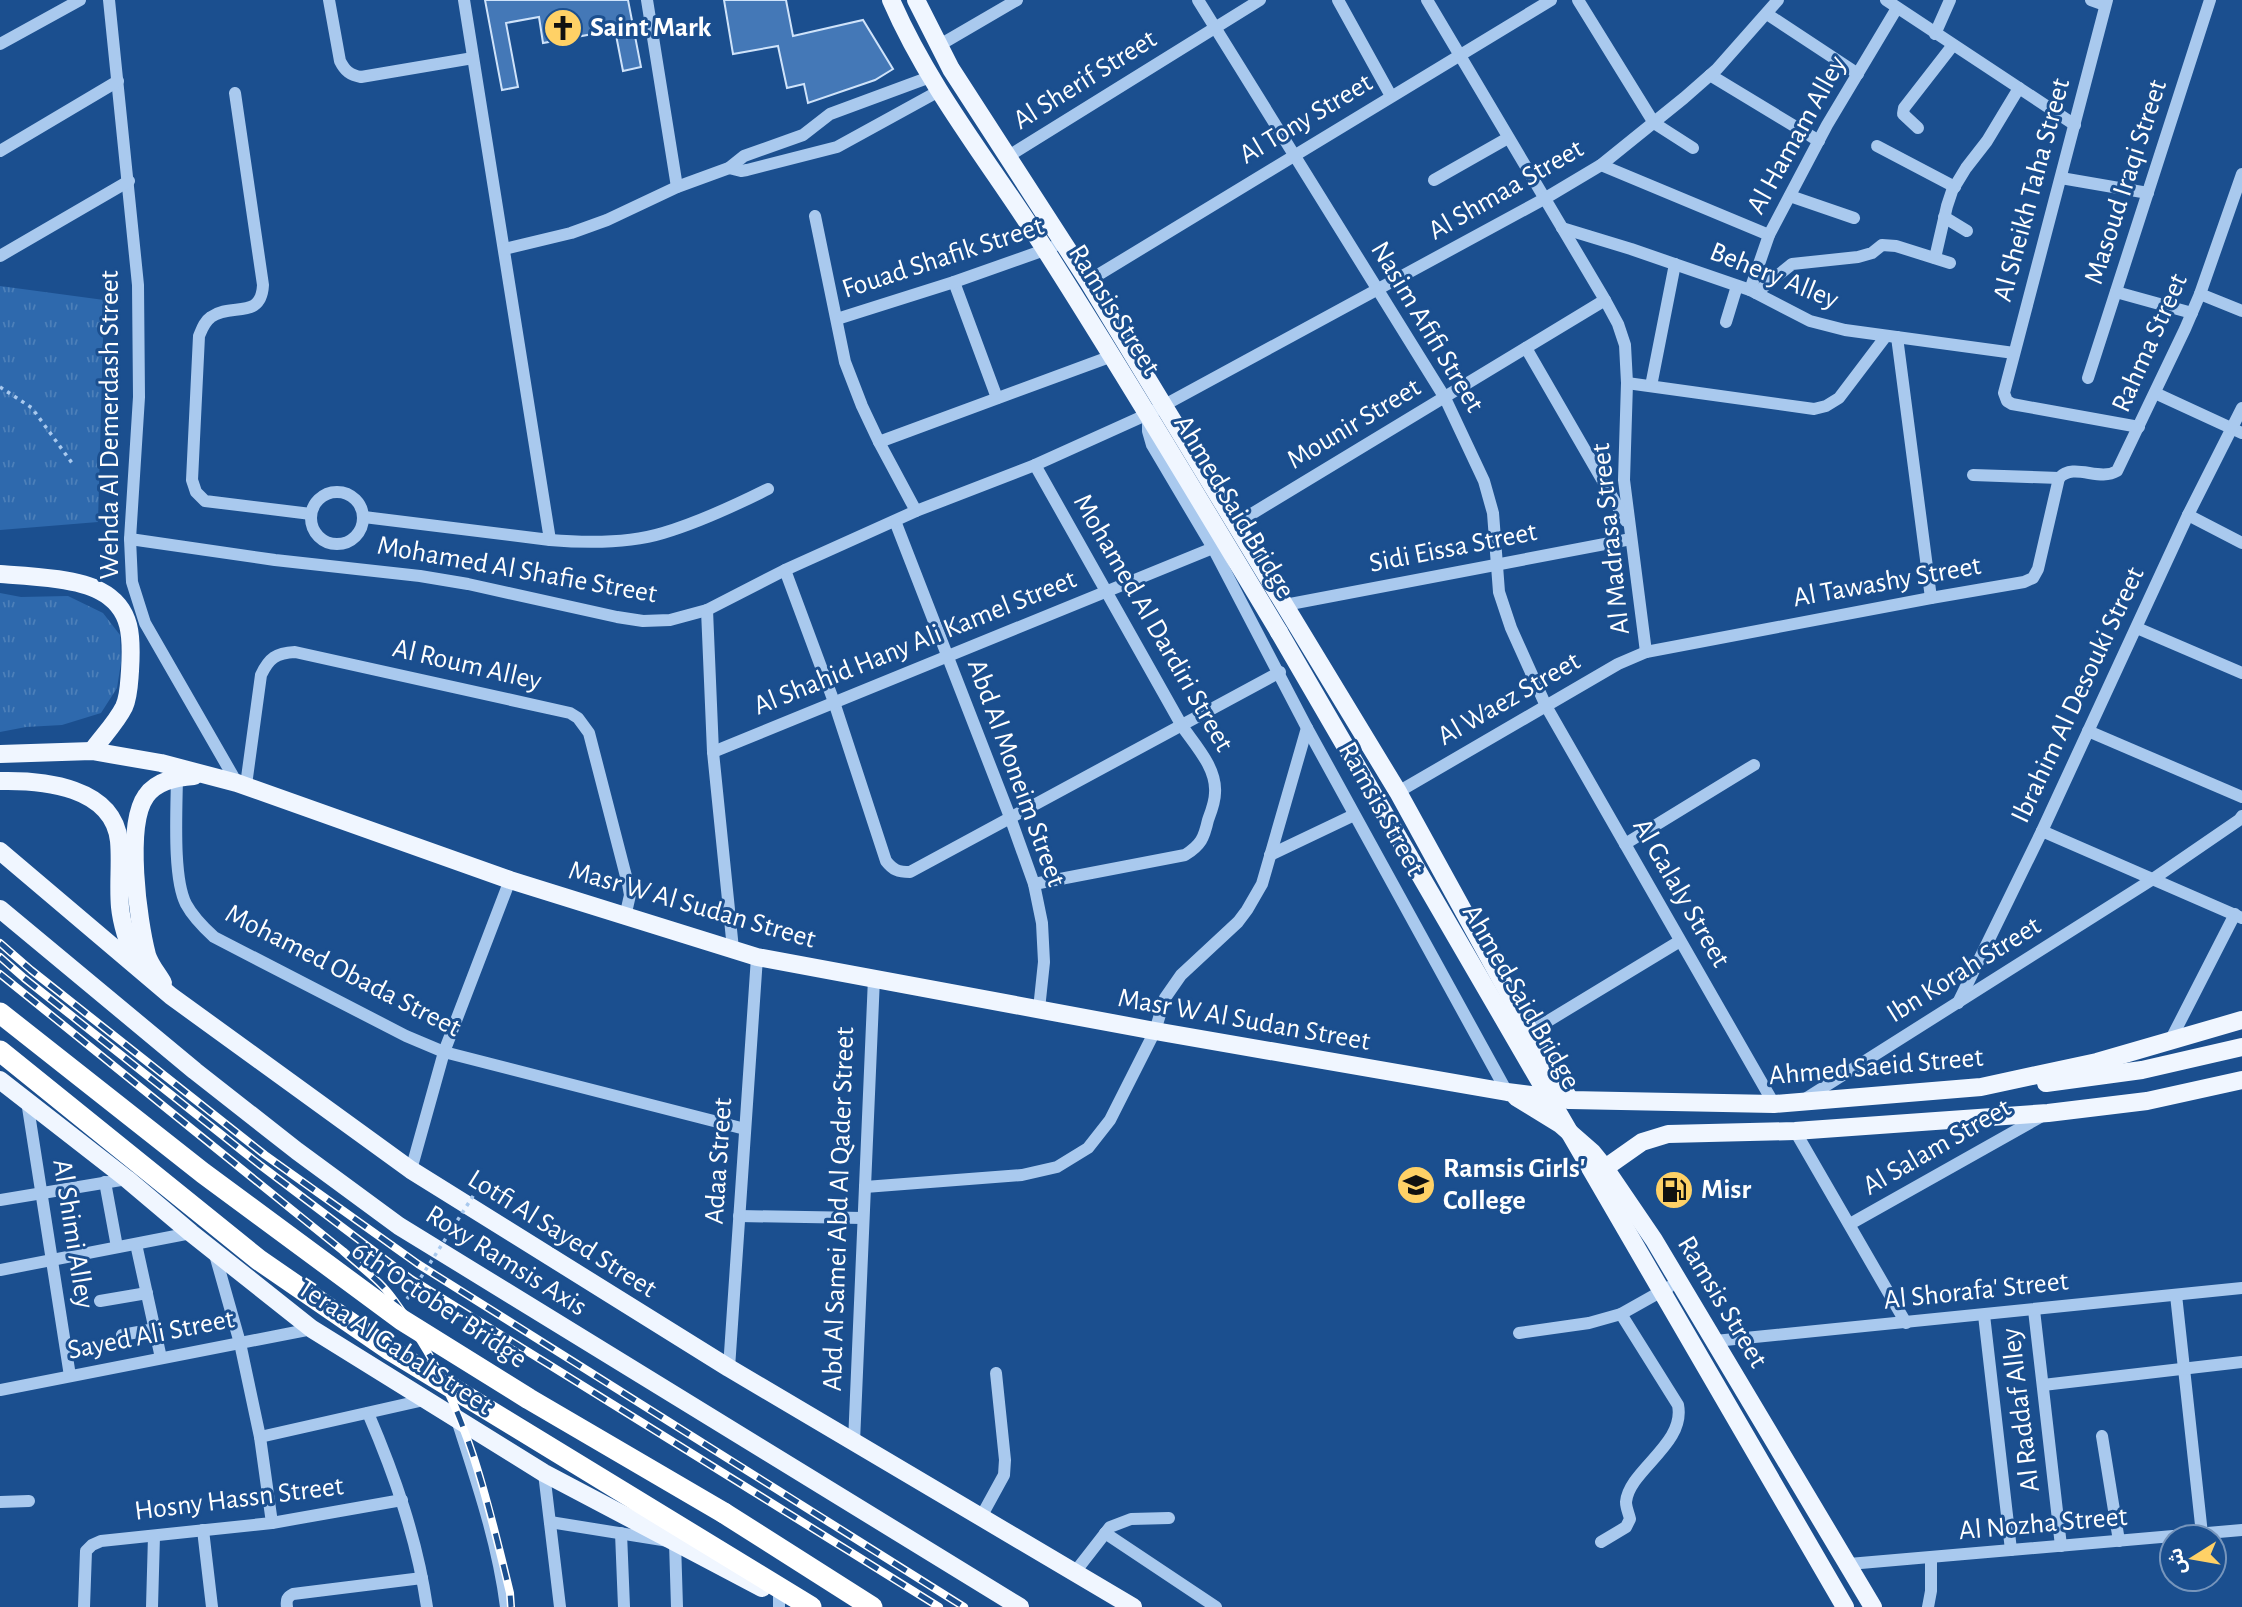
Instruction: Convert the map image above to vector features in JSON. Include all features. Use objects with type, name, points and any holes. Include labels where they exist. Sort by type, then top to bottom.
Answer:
[{"type":"highway","name":"6th October Bridge","points":[[0,1013],[203,1173],[402,1320],[529,1399],[724,1513],[872,1607]]},
{"type":"highway","points":[[0,1051],[259,1260],[379,1343],[811,1607]]},
{"type":"main road","name":"Ramsis Street","points":[[891,0],[935,84],[1046,250],[1112,356],[1156,410],[1235,523],[1398,792],[1570,1100]]},
{"type":"main road","name":"Ramsis Street","points":[[916,0],[951,69],[1088,281],[1156,410]]},
{"type":"main road","name":"Ahmed Said Bridge","points":[[1156,410],[1279,632],[1845,1607]]},
{"type":"main road","points":[[0,574],[87,585],[102,591],[132,611],[129,690],[124,707],[92,751]]},
{"type":"main road","name":"Masr W Al Sudan Street","points":[[0,754],[92,751],[161,763],[177,773],[242,784],[510,880],[757,957],[1155,1031],[1507,1092]]},
{"type":"main road","points":[[171,996],[148,958],[141,922],[135,850],[139,811],[147,794],[177,773]]},
{"type":"main road","points":[[0,781],[51,785],[76,792],[96,801],[109,812],[119,840],[120,907],[127,943],[140,970]]},
{"type":"main road","name":"Lotfi Al Sayed Street","points":[[0,851],[171,996],[411,1170],[729,1368],[1133,1607]]},
{"type":"main road","name":"Roxy Ramsis Axis","points":[[0,909],[195,1071],[347,1190],[400,1226],[1020,1607]]},
{"type":"main road","name":"Ahmed Saeid Street","points":[[1507,1092],[1570,1100],[1774,1104],[1981,1087],[2097,1062],[2242,1020]]},
{"type":"main road","points":[[1981,1087],[2089,1079],[2155,1068],[2242,1046]]},
{"type":"main road","name":"Teraa Al Gabal Street","points":[[0,1080],[312,1329],[544,1473],[676,1542],[779,1602],[795,1607]]},
{"type":"main road","name":"Ahmed Saeid Street","points":[[1605,1168],[1642,1142],[1668,1134],[1795,1131],[2048,1113],[2147,1101],[2242,1080]]},
{"type":"main road","name":"Ramsis Street","points":[[1507,1092],[1560,1125],[1584,1145],[1605,1168],[1654,1240],[1873,1607]]},
{"type":"street","points":[[0,44],[80,0]]},
{"type":"street","name":"Wehda Al Demerdash Street","points":[[109,0],[138,285],[139,397],[130,539],[132,611],[145,623],[242,784]]},
{"type":"street","points":[[329,0],[340,61],[345,70],[354,75],[474,58]]},
{"type":"street","points":[[464,0],[550,540]]},
{"type":"street","points":[[647,0],[677,187]]},
{"type":"street","points":[[938,46],[1017,0]]},
{"type":"street","name":"Nasim Afifi Street","points":[[1198,0],[1445,398],[1485,481],[1493,513],[1499,592],[1511,628],[1546,706]]},
{"type":"street","name":"Al Sherif Street","points":[[1007,157],[1260,0]]},
{"type":"street","points":[[1338,0],[1391,96]]},
{"type":"street","name":"Al Madrasa Street","points":[[1427,0],[1618,324],[1625,345],[1627,383],[1624,480],[1646,652]]},
{"type":"street","name":"Al Tony Street","points":[[1088,281],[1551,0]]},
{"type":"street","points":[[1578,0],[1654,123],[1693,148]]},
{"type":"street","points":[[1886,0],[2074,125]]},
{"type":"street","points":[[1936,34],[1950,0]]},
{"type":"street","points":[[2091,0],[2106,3]]},
{"type":"street","name":"Masoud Iraqi Street","points":[[2088,378],[2210,0]]},
{"type":"street","name":"Al Shmaa Street","points":[[1156,410],[1544,199],[1601,165],[1710,75],[1767,14],[1774,1]]},
{"type":"street","name":"Al Sheikh Taha Street","points":[[2106,3],[2004,393],[2007,401],[2012,404],[2139,427]]},
{"type":"street","name":"Al Hamam Alley","points":[[1726,322],[1748,289],[1769,235],[1819,141],[1897,8]]},
{"type":"street","points":[[1767,14],[1858,74]]},
{"type":"street","points":[[1918,128],[1903,114],[1904,108],[1953,45]]},
{"type":"street","points":[[1710,75],[1819,141]]},
{"type":"street","points":[[0,151],[118,82]]},
{"type":"street","points":[[504,249],[571,233],[607,220],[677,187],[729,168],[744,156],[803,135],[830,114],[935,84]]},
{"type":"street","points":[[729,168],[747,170],[846,143],[935,84]]},
{"type":"street","points":[[1935,258],[1947,206],[1955,187],[2019,88]]},
{"type":"street","points":[[235,93],[263,285],[262,295],[251,308],[213,315],[204,324],[199,336],[192,480],[196,492],[205,501],[311,514]]},
{"type":"street","points":[[815,127],[814,139],[827,150]]},
{"type":"street","points":[[1434,180],[1508,138]]},
{"type":"street","points":[[1877,146],[1955,187]]},
{"type":"street","points":[[1601,165],[1769,235]]},
{"type":"street","name":"Rahma Street","points":[[2059,478],[2063,473],[2072,471],[2111,475],[2117,471],[2200,294],[2242,174]]},
{"type":"street","points":[[2061,178],[2148,193]]},
{"type":"street","points":[[0,256],[129,181]]},
{"type":"street","points":[[1790,196],[1854,218]]},
{"type":"street","points":[[815,216],[845,362],[879,442],[916,512]]},
{"type":"street","points":[[1944,217],[1967,231]]},
{"type":"street","name":"Behery Alley","points":[[1562,228],[1748,289],[1810,321],[1845,330],[2014,353]]},
{"type":"street","name":"Fouad Shafik Street","points":[[837,319],[1065,243]]},
{"type":"street","points":[[1748,289],[1792,264],[1858,257],[1872,253],[1882,245],[1896,246],[1950,263]]},
{"type":"street","points":[[1651,386],[1675,264]]},
{"type":"street","points":[[954,282],[997,398]]},
{"type":"street","points":[[2116,292],[2192,313]]},
{"type":"street","points":[[2200,294],[2242,311]]},
{"type":"street","name":"Mounir Street","points":[[1235,523],[1605,300]]},
{"type":"street","points":[[1627,383],[1800,408],[1826,407],[1839,398],[1892,337]]},
{"type":"street","points":[[1892,337],[1931,598]]},
{"type":"street","points":[[1526,348],[1628,524]]},
{"type":"street","points":[[879,442],[1112,356]]},
{"type":"street","points":[[2155,393],[2237,431]]},
{"type":"street","name":"Ibrahim Al Desouki Street","points":[[1958,1003],[2042,831],[2188,515],[2237,431],[2242,408]]},
{"type":"street","name":"Mohamed Al Shafie Street","points":[[130,539],[275,560],[420,576],[617,617],[643,621],[670,620],[707,610],[785,570],[895,521],[1035,465],[1156,410]]},
{"type":"street","name":"Ramsis Street","points":[[1156,410],[1148,431],[1152,445],[1213,548],[1354,815],[1507,1092]]},
{"type":"street","name":"Mohamed Al Dardiri Street","points":[[1034,884],[1185,855],[1198,847],[1205,833],[1216,793],[1213,776],[1206,761],[1182,726],[1035,465]]},
{"type":"street","points":[[1973,475],[2059,478]]},
{"type":"street","name":"Al Tawashy Street","points":[[1646,652],[2024,582],[2033,578],[2038,569],[2059,478]]},
{"type":"street","points":[[364,517],[550,540],[615,541],[661,534],[718,513],[768,489]]},
{"type":"street","points":[[339,491],[353,496],[364,517],[360,532],[340,544],[332,544],[318,536],[311,522],[313,507],[323,495],[339,491]]},
{"type":"street","points":[[2188,515],[2242,543]]},
{"type":"street","name":"Abd Al Moneim Street","points":[[895,521],[1034,884],[1042,923],[1044,962],[1039,1009]]},
{"type":"street","name":"Sidi Eissa Street","points":[[1284,605],[1630,539]]},
{"type":"street","name":"Al Shahid Hany Ali Kamel Street","points":[[713,752],[1213,548]]},
{"type":"street","points":[[785,570],[834,702],[886,861],[892,869],[900,872],[910,872],[1280,672]]},
{"type":"street","points":[[707,610],[713,752],[733,949]]},
{"type":"street","points":[[2137,628],[2242,673]]},
{"type":"street","name":"Al Roum Alley","points":[[242,784],[261,675],[268,661],[280,653],[295,652],[570,713],[578,718],[589,733],[628,884],[630,895],[625,917]]},
{"type":"street","name":"Al Waez Street","points":[[1398,792],[1618,664],[1646,652]]},
{"type":"street","name":"Al Galaly Street","points":[[1546,706],[1774,1104]]},
{"type":"street","points":[[865,1186],[1022,1175],[1057,1167],[1088,1148],[1110,1120],[1155,1031],[1164,998],[1181,975],[1228,933],[1247,910],[1262,884],[1307,728]]},
{"type":"street","points":[[2088,732],[2242,797]]},
{"type":"street","points":[[1625,844],[1754,765]]},
{"type":"street","name":"Mohamed Obada Street","points":[[177,773],[177,879],[184,901],[197,921],[214,937],[406,1036],[444,1052],[745,1129]]},
{"type":"street","points":[[1270,855],[1354,815]]},
{"type":"street","name":"Ibn Korah Street","points":[[1800,1102],[2153,879],[2242,816]]},
{"type":"street","points":[[2042,831],[2239,916],[2169,1042]]},
{"type":"street","points":[[411,1170],[444,1052],[510,880]]},
{"type":"street","points":[[1530,1032],[1680,941]]},
{"type":"street","name":"Adaa Street","points":[[729,1368],[757,957]]},
{"type":"street","name":"Abd Al Samei Abd Al Qader Street","points":[[854,1442],[874,978]]},
{"type":"street","name":"Al Shimi Alley","points":[[27,1101],[70,1376]]},
{"type":"street","name":"Al Salam Street","points":[[1850,1224],[2048,1113]]},
{"type":"street","points":[[1795,1131],[1906,1323]]},
{"type":"street","points":[[0,1200],[127,1179]]},
{"type":"street","points":[[105,1182],[117,1247]]},
{"type":"street","points":[[739,1216],[863,1218]]},
{"type":"street","points":[[0,1270],[191,1233]]},
{"type":"street","points":[[136,1244],[161,1358]]},
{"type":"street","points":[[214,1251],[240,1343],[260,1437],[272,1523]]},
{"type":"street","points":[[1519,1333],[1589,1323],[1622,1314],[1678,1281]]},
{"type":"street","name":"Al Shorafa' Street","points":[[1715,1341],[2242,1288]]},
{"type":"street","points":[[100,1301],[146,1293]]},
{"type":"street","points":[[2176,1295],[2201,1523]]},
{"type":"street","name":"Al Raddaf Alley","points":[[2034,1310],[2061,1546]]},
{"type":"street","points":[[1601,1542],[1626,1527],[1630,1519],[1626,1503],[1631,1488],[1672,1435],[1679,1422],[1680,1412],[1622,1314]]},
{"type":"street","points":[[1984,1315],[2011,1550]]},
{"type":"street","points":[[122,1335],[155,1329]]},
{"type":"street","name":"Sayed Ali Street","points":[[0,1390],[312,1329]]},
{"type":"street","points":[[2043,1385],[2242,1362]]},
{"type":"street","points":[[981,1517],[1004,1475],[1005,1460],[996,1373]]},
{"type":"street","points":[[260,1437],[424,1399]]},
{"type":"street","points":[[368,1413],[402,1500],[427,1607]]},
{"type":"street","points":[[457,1420],[484,1501],[502,1577],[506,1607]]},
{"type":"street","points":[[2102,1436],[2119,1541]]},
{"type":"street","points":[[544,1473],[560,1607]]},
{"type":"street","name":"Hosny Hassn Street","points":[[84,1607],[86,1551],[101,1541],[272,1523],[402,1500]]},
{"type":"street","points":[[0,1502],[29,1501]]},
{"type":"street","points":[[1075,1572],[1105,1533],[1121,1521],[1169,1518]]},
{"type":"street","points":[[550,1522],[676,1542],[677,1607]]},
{"type":"street","points":[[203,1530],[212,1607]]},
{"type":"street","points":[[621,1533],[624,1607]]},
{"type":"street","points":[[1105,1533],[1216,1607]]},
{"type":"street","points":[[152,1607],[153,1536]]},
{"type":"street","name":"Al Nozha Street","points":[[1849,1564],[2158,1538]]},
{"type":"street","points":[[1928,1607],[1931,1559]]},
{"type":"street","points":[[287,1607],[286,1600],[293,1594],[422,1578]]},
{"type":"path","points":[[0,387],[32,408],[72,463]]},
{"type":"path","points":[[404,1302],[475,1193]]},
{"type":"path","points":[[496,1277],[520,1239]]},
{"type":"green space","points":[[0,286],[104,300],[98,522],[0,530]]},
{"type":"green space","points":[[0,593],[21,597],[68,596],[103,613],[120,635],[121,663],[117,688],[101,713],[62,725],[0,732]]},
{"type":"building","points":[[485,0],[628,0],[641,67],[623,71],[615,30],[543,43],[539,17],[506,23],[518,87],[502,90]]},
{"type":"building","points":[[724,0],[786,0],[793,36],[863,20],[893,69],[875,80],[808,103],[804,84],[787,88],[778,46],[733,54]]},
{"type":"railway","points":[[0,943],[265,1155],[418,1264],[964,1607]]},
{"type":"railway","points":[[0,957],[260,1165],[411,1279],[939,1607]]},
{"type":"railway","points":[[0,974],[343,1251],[391,1296],[436,1368],[464,1430],[494,1526],[511,1607]]},
{"type":"place","name":"Saint Mark","points":[[563,28]]},
{"type":"place","name":"Ramsis Girls' College","points":[[1416,1185]]},
{"type":"place","name":"Misr","points":[[1674,1190]]}]
